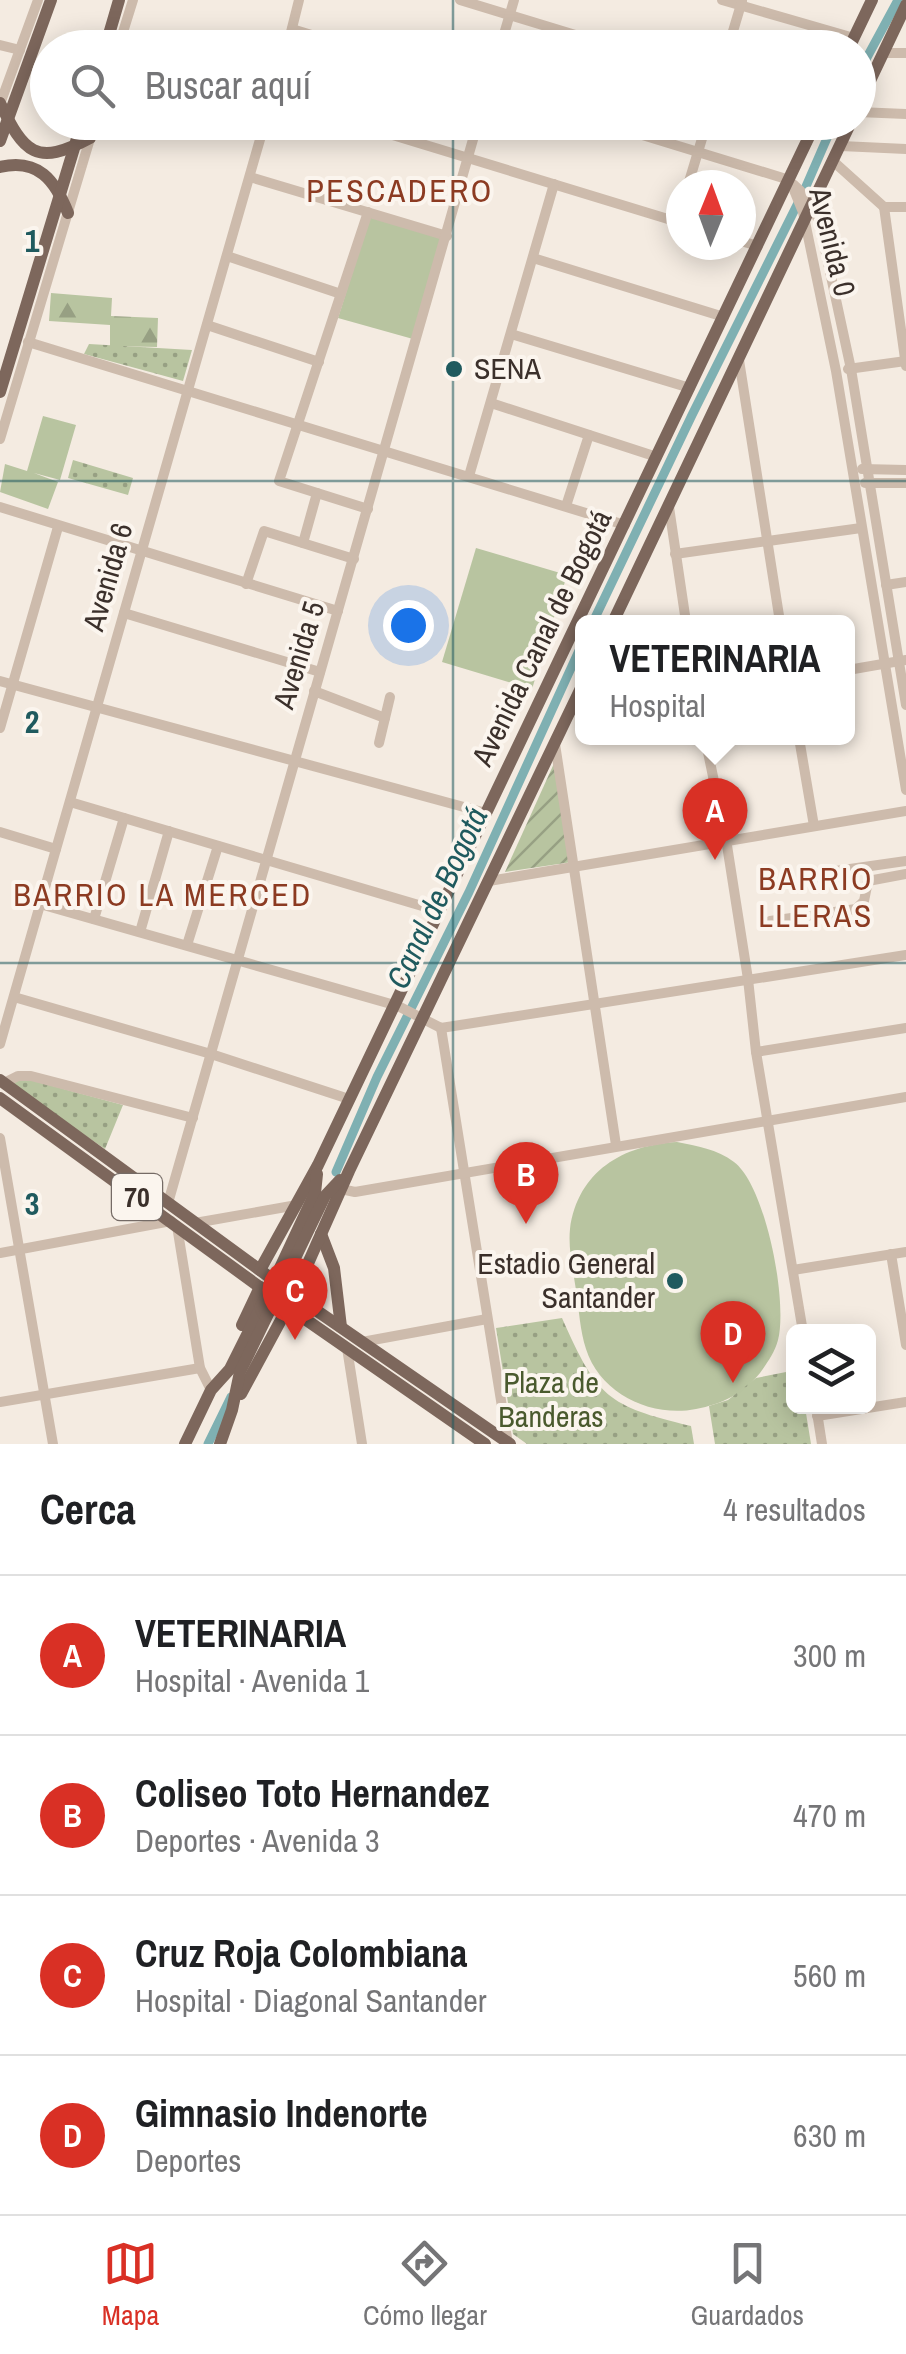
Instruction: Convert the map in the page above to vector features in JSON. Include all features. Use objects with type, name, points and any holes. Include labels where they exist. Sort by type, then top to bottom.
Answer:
[{"type":"main road","points":[[41,30],[52,0]]},
{"type":"main road","points":[[111,30],[120,0]]},
{"type":"main road","points":[[858,30],[872,0]]},
{"type":"main road","points":[[876,69],[906,5]]},
{"type":"main road","points":[[0,142],[30,60]]},
{"type":"main road","points":[[0,103],[13,132],[33,150],[60,153],[86,140]]},
{"type":"main road","points":[[0,392],[76,140]]},
{"type":"main road","name":"Avenida Canal de Bogotá","points":[[582,615],[808,140]]},
{"type":"main road","name":"Avenida Canal de Bogotá","points":[[616,615],[844,140]]},
{"type":"main road","points":[[0,167],[15,164],[42,172],[53,181],[68,213]]},
{"type":"main road","name":"Avenida Canal de Bogotá","points":[[220,1444],[232,1410],[232,1377],[315,1193],[318,1169],[575,629]]},
{"type":"main road","name":"Avenida Canal de Bogotá","points":[[185,1444],[212,1390],[232,1377],[324,1196],[343,1180],[555,743],[575,714]]},
{"type":"main road","name":"70","points":[[2,1081],[260,1270],[347,1348],[485,1444]]},
{"type":"main road","name":"70","points":[[4,1104],[260,1287],[341,1328],[509,1444]]},
{"type":"main road","points":[[260,1270],[318,1169]]},
{"type":"main road","points":[[232,1410],[291,1301],[343,1180]]},
{"type":"main road","points":[[321,1234],[334,1268],[341,1328]]},
{"type":"main road","points":[[212,1390],[260,1287]]},
{"type":"street","points":[[0,103],[38,0]]},
{"type":"street","points":[[124,30],[133,0]]},
{"type":"street","points":[[295,30],[292,29],[298,0]]},
{"type":"street","points":[[460,0],[561,30]]},
{"type":"street","points":[[505,30],[514,0]]},
{"type":"street","points":[[722,0],[742,3],[816,30]]},
{"type":"street","points":[[734,30],[742,3]]},
{"type":"street","points":[[0,46],[20,50]]},
{"type":"street","points":[[883,53],[906,54]]},
{"type":"street","points":[[876,111],[906,114]]},
{"type":"street","points":[[0,439],[89,140]]},
{"type":"street","name":"Avenida 6","points":[[0,1044],[260,140]]},
{"type":"street","points":[[409,140],[666,218]]},
{"type":"street","name":"Avenida 5","points":[[168,1202],[473,140]]},
{"type":"street","points":[[657,140],[790,180]]},
{"type":"street","points":[[693,170],[702,140]]},
{"type":"street","points":[[841,146],[906,148]]},
{"type":"street","points":[[834,162],[884,207],[900,282],[906,363],[836,371]]},
{"type":"street","points":[[250,177],[446,236]]},
{"type":"street","name":"Avenida 0","points":[[790,180],[807,211],[906,790]]},
{"type":"street","points":[[469,476],[554,184]]},
{"type":"street","points":[[884,207],[906,208]]},
{"type":"street","name":"Avenida 0","points":[[807,211],[819,221],[851,369],[902,660],[906,706]]},
{"type":"street","points":[[368,212],[279,481],[368,509]]},
{"type":"street","points":[[226,256],[341,294]]},
{"type":"street","points":[[533,258],[724,318]]},
{"type":"street","points":[[207,325],[318,362]]},
{"type":"street","points":[[510,334],[690,388]]},
{"type":"street","points":[[28,342],[625,525]]},
{"type":"street","points":[[740,360],[779,615]]},
{"type":"street","points":[[490,402],[657,456]]},
{"type":"street","points":[[566,506],[589,435]]},
{"type":"street","points":[[852,470],[906,470]]},
{"type":"street","points":[[854,483],[906,483]]},
{"type":"street","points":[[303,543],[317,493]]},
{"type":"street","points":[[0,507],[338,611]]},
{"type":"street","points":[[669,507],[685,615]]},
{"type":"street","points":[[0,728],[6,683],[58,527]]},
{"type":"street","points":[[676,554],[861,528]]},
{"type":"street","points":[[246,584],[264,531],[354,559]]},
{"type":"street","points":[[886,585],[906,582]]},
{"type":"street","points":[[124,613],[320,672]]},
{"type":"street","points":[[855,669],[902,660]]},
{"type":"street","points":[[6,683],[486,813]]},
{"type":"street","points":[[314,691],[385,718]]},
{"type":"street","points":[[379,744],[390,696]]},
{"type":"street","points":[[555,743],[616,1146]]},
{"type":"street","points":[[706,745],[726,839],[756,1052],[802,1324]]},
{"type":"street","points":[[800,745],[814,826]]},
{"type":"street","points":[[70,802],[440,911]]},
{"type":"street","points":[[489,881],[906,810]]},
{"type":"street","points":[[94,919],[124,818]]},
{"type":"street","points":[[140,932],[169,831]]},
{"type":"street","points":[[0,832],[56,849]]},
{"type":"street","points":[[188,945],[218,846]]},
{"type":"street","points":[[836,870],[906,861]]},
{"type":"street","points":[[770,921],[856,909],[864,901],[868,882],[906,874]]},
{"type":"street","points":[[40,904],[396,1006],[441,1028],[906,955]]},
{"type":"street","points":[[14,996],[349,1099]]},
{"type":"street","points":[[441,1028],[509,1444]]},
{"type":"street","points":[[756,1052],[906,1028]]},
{"type":"street","points":[[2,1081],[31,1076],[192,1118]]},
{"type":"street","points":[[343,1180],[354,1192],[906,1098]]},
{"type":"street","points":[[0,1138],[53,1444]]},
{"type":"street","points":[[195,1223],[297,1205]]},
{"type":"street","points":[[0,1253],[174,1224],[200,1368],[212,1390]]},
{"type":"street","points":[[793,1270],[906,1252]]},
{"type":"street","points":[[891,1254],[906,1344]]},
{"type":"street","points":[[362,1342],[488,1319]]},
{"type":"street","points":[[347,1348],[362,1444]]},
{"type":"street","points":[[0,1402],[200,1368]]},
{"type":"street","points":[[876,1405],[906,1402]]},
{"type":"street","points":[[817,1414],[822,1444]]},
{"type":"green space","points":[[370,217],[445,239],[413,339],[338,318]]},
{"type":"green space","points":[[51,293],[112,298],[111,316],[158,318],[157,347],[110,346],[110,325],[49,321]]},
{"type":"green space","points":[[89,344],[192,350],[183,381],[84,354]]},
{"type":"green space","points":[[43,416],[76,425],[60,480],[34,473],[58,482],[48,509],[0,492],[5,464],[27,471]]},
{"type":"green space","points":[[73,460],[133,478],[128,495],[68,478]]},
{"type":"green space","points":[[476,548],[567,575],[532,689],[442,662]]},
{"type":"green space","points":[[556,759],[572,862],[505,872]]},
{"type":"green space","points":[[23,1078],[123,1105],[105,1149],[10,1084]]},
{"type":"green space","name":"Estadio General Santander","points":[[677,1142],[721,1154],[745,1175],[765,1219],[780,1300],[778,1340],[760,1373],[731,1397],[679,1411],[662,1410],[630,1399],[603,1379],[593,1365],[582,1335],[570,1237],[582,1191],[606,1165],[639,1149]]},
{"type":"green space","name":"Plaza de Banderas","points":[[562,1318],[585,1365],[608,1394],[640,1412],[691,1426],[694,1444],[527,1444],[513,1434],[496,1328]]},
{"type":"green space","points":[[786,1372],[786,1414],[806,1414],[811,1444],[715,1444],[709,1406],[728,1400],[756,1378]]},
{"type":"waterway","name":"Canal de Bogotá","points":[[876,41],[898,0]]},
{"type":"waterway","name":"Canal de Bogotá","points":[[596,615],[826,140]]},
{"type":"waterway","name":"Canal de Bogotá","points":[[336,1172],[575,659]]},
{"type":"waterway","name":"Canal de Bogotá","points":[[208,1444],[231,1397]]},
{"type":"place","name":"SENA","points":[[454,369]]},
{"type":"place","name":"VETERINARIA","points":[[715,860]]},
{"type":"place","name":"Coliseo Toto Hernandez","points":[[526,1224]]},
{"type":"place","name":"Estadio General Santander","points":[[675,1281]]},
{"type":"place","name":"Cruz Roja Colombiana","points":[[295,1340]]},
{"type":"place","name":"Gimnasio Indenorte","points":[[733,1383]]},
{"type":"district","name":"PESCADERO","points":[[400,191]]},
{"type":"district","name":"BARRIO LA MERCED","points":[[163,895]]},
{"type":"district","name":"BARRIO LLERAS","points":[[816,898]]}]
